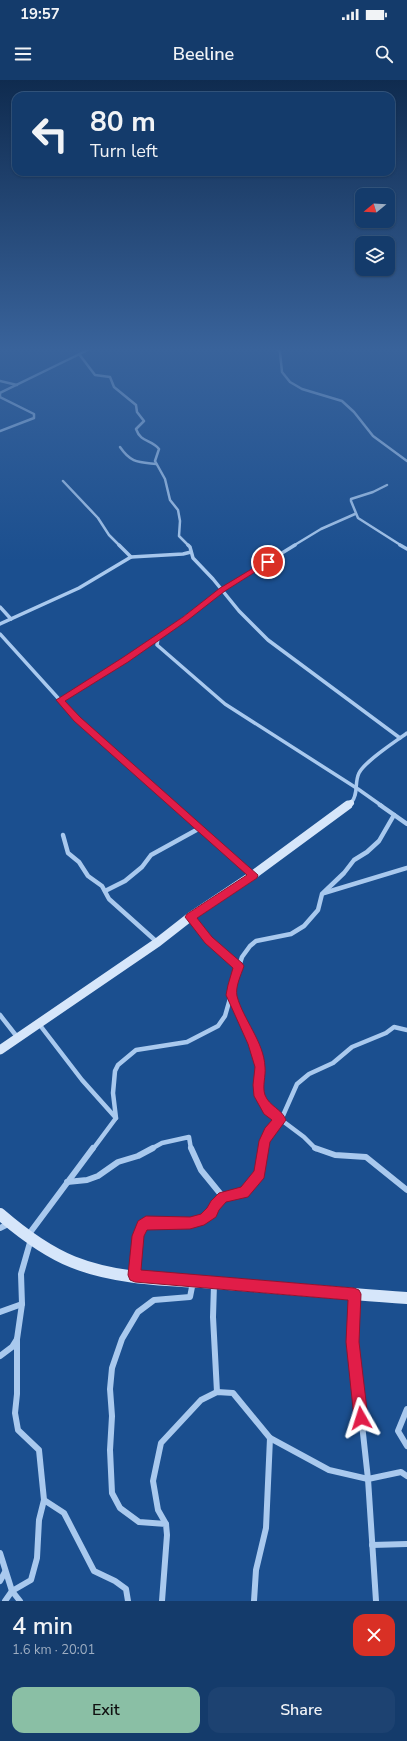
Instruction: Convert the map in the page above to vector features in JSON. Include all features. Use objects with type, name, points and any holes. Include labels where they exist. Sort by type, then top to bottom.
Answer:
[{"type":"main road","points":[[0,1050],[158,942],[190,917],[253,875],[351,803]]},
{"type":"main road","points":[[0,1214],[29,1238],[53,1252],[84,1266],[135,1275],[194,1282],[407,1298]]},
{"type":"street","points":[[0,431],[31,419]]},
{"type":"street","points":[[143,419],[144,421],[136,429],[138,435],[142,440],[157,446],[159,449],[155,461],[165,479],[170,500],[178,510],[180,521],[179,536],[190,547],[193,558],[268,640],[400,738]]},
{"type":"street","points":[[360,419],[376,439],[407,461]]},
{"type":"street","points":[[120,447],[128,459],[132,461],[156,464]]},
{"type":"street","points":[[63,481],[93,513],[109,536],[131,557]]},
{"type":"street","points":[[387,485],[373,492],[351,499],[356,514],[362,522],[407,549]]},
{"type":"street","points":[[60,700],[158,638],[222,590],[321,529],[356,514]]},
{"type":"street","points":[[0,624],[79,588],[131,557],[183,554],[191,552]]},
{"type":"street","points":[[0,607],[11,618]]},
{"type":"street","points":[[0,634],[77,719],[253,875]]},
{"type":"street","points":[[158,638],[157,645],[159,648],[225,704],[358,789],[407,824]]},
{"type":"street","points":[[351,803],[355,799],[358,789],[358,776],[365,765],[407,733]]},
{"type":"street","points":[[5,1601],[12,1591],[31,1580],[37,1558],[39,1520],[44,1500],[39,1450],[18,1430],[15,1413],[17,1394],[17,1339],[22,1304],[21,1274],[29,1238],[67,1182],[116,1118],[114,1093],[115,1071],[118,1065],[136,1050],[187,1042],[218,1026],[224,1016],[244,952],[256,941],[291,934],[304,926],[318,910],[322,894],[344,873],[354,860],[379,841],[394,815]]},
{"type":"street","points":[[400,819],[407,818]]},
{"type":"street","points":[[105,891],[142,867],[151,855],[200,828]]},
{"type":"street","points":[[63,835],[68,853],[79,862],[88,876],[102,886],[109,899],[158,942]]},
{"type":"street","points":[[322,894],[407,868]]},
{"type":"street","points":[[190,917],[209,940],[239,966]]},
{"type":"street","points":[[231,995],[254,1044],[260,1067],[258,1085],[259,1096],[268,1110],[317,1150],[334,1155],[366,1157],[407,1190]]},
{"type":"street","points":[[0,1015],[18,1038]]},
{"type":"street","points":[[39,1024],[82,1080],[116,1118]]},
{"type":"street","points":[[135,1275],[138,1236],[142,1225],[146,1223],[190,1223],[204,1219],[212,1212],[215,1205],[223,1197],[244,1193],[259,1174],[264,1141],[280,1120],[297,1084],[305,1077],[328,1066],[352,1047],[386,1033],[394,1027],[407,1030]]},
{"type":"street","points":[[67,1182],[87,1180],[98,1176],[118,1162],[138,1156],[162,1142],[189,1137],[189,1146],[195,1160],[210,1183],[223,1197]]},
{"type":"street","points":[[0,1228],[10,1223]]},
{"type":"street","points":[[166,1524],[139,1522],[120,1508],[112,1493],[110,1450],[112,1416],[110,1389],[112,1368],[122,1339],[138,1312],[154,1300],[190,1297],[194,1282]]},
{"type":"street","points":[[214,1283],[213,1316],[217,1392]]},
{"type":"street","points":[[354,1294],[353,1342],[368,1479],[376,1601]]},
{"type":"street","points":[[0,1312],[22,1304]]},
{"type":"street","points":[[0,1356],[12,1347],[17,1339]]},
{"type":"street","points":[[162,1601],[167,1535],[166,1524],[158,1510],[153,1481],[161,1442],[201,1400],[217,1392],[233,1393],[270,1438],[329,1470],[368,1479],[401,1472],[407,1476]]},
{"type":"street","points":[[407,1409],[398,1431],[407,1446]]},
{"type":"street","points":[[254,1601],[256,1570],[266,1528],[270,1438]]},
{"type":"street","points":[[44,1500],[64,1513],[94,1571],[115,1581],[126,1589],[128,1601]]},
{"type":"street","points":[[372,1545],[407,1544]]},
{"type":"street","points":[[0,1553],[12,1591],[20,1601]]},
{"type":"street","points":[[0,1581],[5,1572]]},
{"type":"route","points":[[268,562],[222,590],[186,618],[125,660],[60,700],[77,719],[140,777],[253,875],[190,917],[219,950],[239,966],[231,995],[254,1044],[260,1067],[258,1085],[259,1096],[268,1110],[280,1120],[264,1141],[259,1174],[244,1193],[223,1197],[215,1205],[212,1212],[204,1219],[190,1223],[146,1223],[142,1225],[138,1236],[135,1275],[194,1282],[354,1294],[353,1342],[361,1418]]}]
